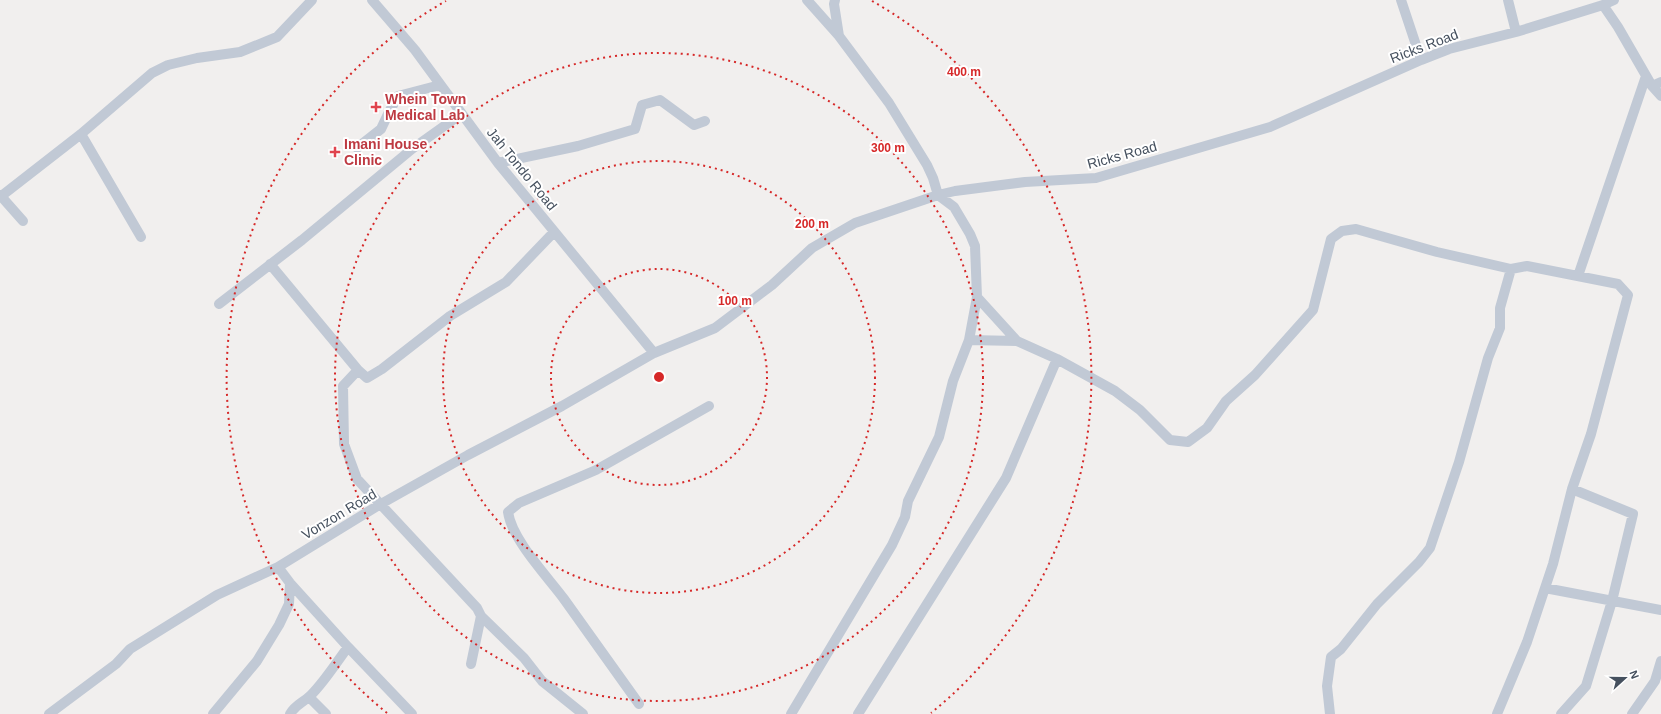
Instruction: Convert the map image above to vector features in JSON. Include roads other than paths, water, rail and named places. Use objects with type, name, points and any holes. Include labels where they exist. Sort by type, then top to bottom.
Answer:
[{"type":"street","points":[[23,221],[0,196],[81,134],[152,73],[168,65],[197,58],[240,52],[277,37],[312,0]]},
{"type":"street","name":"Jah Tondo Road","points":[[372,0],[415,50],[498,163],[654,353]]},
{"type":"street","points":[[791,714],[892,545],[905,517],[908,501],[939,437],[953,381],[969,340],[977,297],[975,246],[954,207],[938,194],[933,178],[918,149],[889,103],[839,36],[807,0]]},
{"type":"street","points":[[835,0],[834,4],[839,36]]},
{"type":"street","points":[[1402,0],[1421,60]]},
{"type":"street","points":[[1508,0],[1516,32]]},
{"type":"street","name":"Ricks Road","points":[[654,353],[715,328],[772,285],[812,248],[855,223],[938,194],[1024,182],[1096,178],[1270,127],[1449,49],[1516,32],[1603,5],[1614,0]]},
{"type":"street","points":[[1603,5],[1618,27],[1646,76],[1657,84],[1661,96]]},
{"type":"street","points":[[1578,276],[1646,76]]},
{"type":"street","points":[[357,148],[381,128],[398,96],[440,85]]},
{"type":"street","points":[[498,163],[578,146],[635,128],[642,105],[660,100],[694,126],[705,121]]},
{"type":"street","points":[[219,304],[302,240],[412,149],[461,114]]},
{"type":"street","points":[[81,134],[140,237]]},
{"type":"street","points":[[969,340],[1017,341],[1057,359],[1116,391],[1140,410],[1170,440],[1188,442],[1207,428],[1226,401],[1256,375],[1313,310],[1331,239],[1342,231],[1356,229],[1437,252],[1511,269],[1527,266],[1618,284],[1628,295],[1591,434],[1572,489],[1553,564],[1528,642],[1497,714]]},
{"type":"street","points":[[270,264],[358,370],[367,378],[382,369],[450,316],[506,282],[554,232]]},
{"type":"street","points":[[1330,714],[1327,686],[1331,657],[1341,649],[1377,604],[1419,562],[1430,548],[1459,462],[1488,358],[1500,328],[1500,308],[1511,269]]},
{"type":"street","points":[[977,297],[1017,341]]},
{"type":"street","name":"Vonzon Road","points":[[49,714],[116,664],[130,649],[217,595],[278,567],[379,505],[468,455],[562,406],[654,353]]},
{"type":"street","points":[[858,714],[1006,478],[1057,359]]},
{"type":"street","points":[[358,370],[343,386],[344,444],[357,479],[379,505],[477,608],[481,616],[524,658],[542,681],[583,714]]},
{"type":"street","points":[[638,704],[563,598],[525,549],[509,520],[508,512],[519,503],[596,470],[709,406]]},
{"type":"street","points":[[1561,714],[1586,686],[1612,601],[1633,514],[1572,489]]},
{"type":"street","points":[[278,567],[290,583],[348,647],[412,714]]},
{"type":"street","points":[[213,714],[258,661],[289,604],[290,583]]},
{"type":"street","points":[[1546,588],[1661,610]]},
{"type":"street","points":[[471,664],[481,616]]},
{"type":"street","points":[[290,714],[297,704],[309,697],[348,647]]},
{"type":"street","points":[[1632,714],[1655,681],[1661,661]]},
{"type":"street","points":[[309,697],[326,714]]},
{"type":"place","name":"Whein Town Medical Lab","points":[[376,107]]},
{"type":"place","name":"Imani House Clinic","points":[[335,152]]}]
